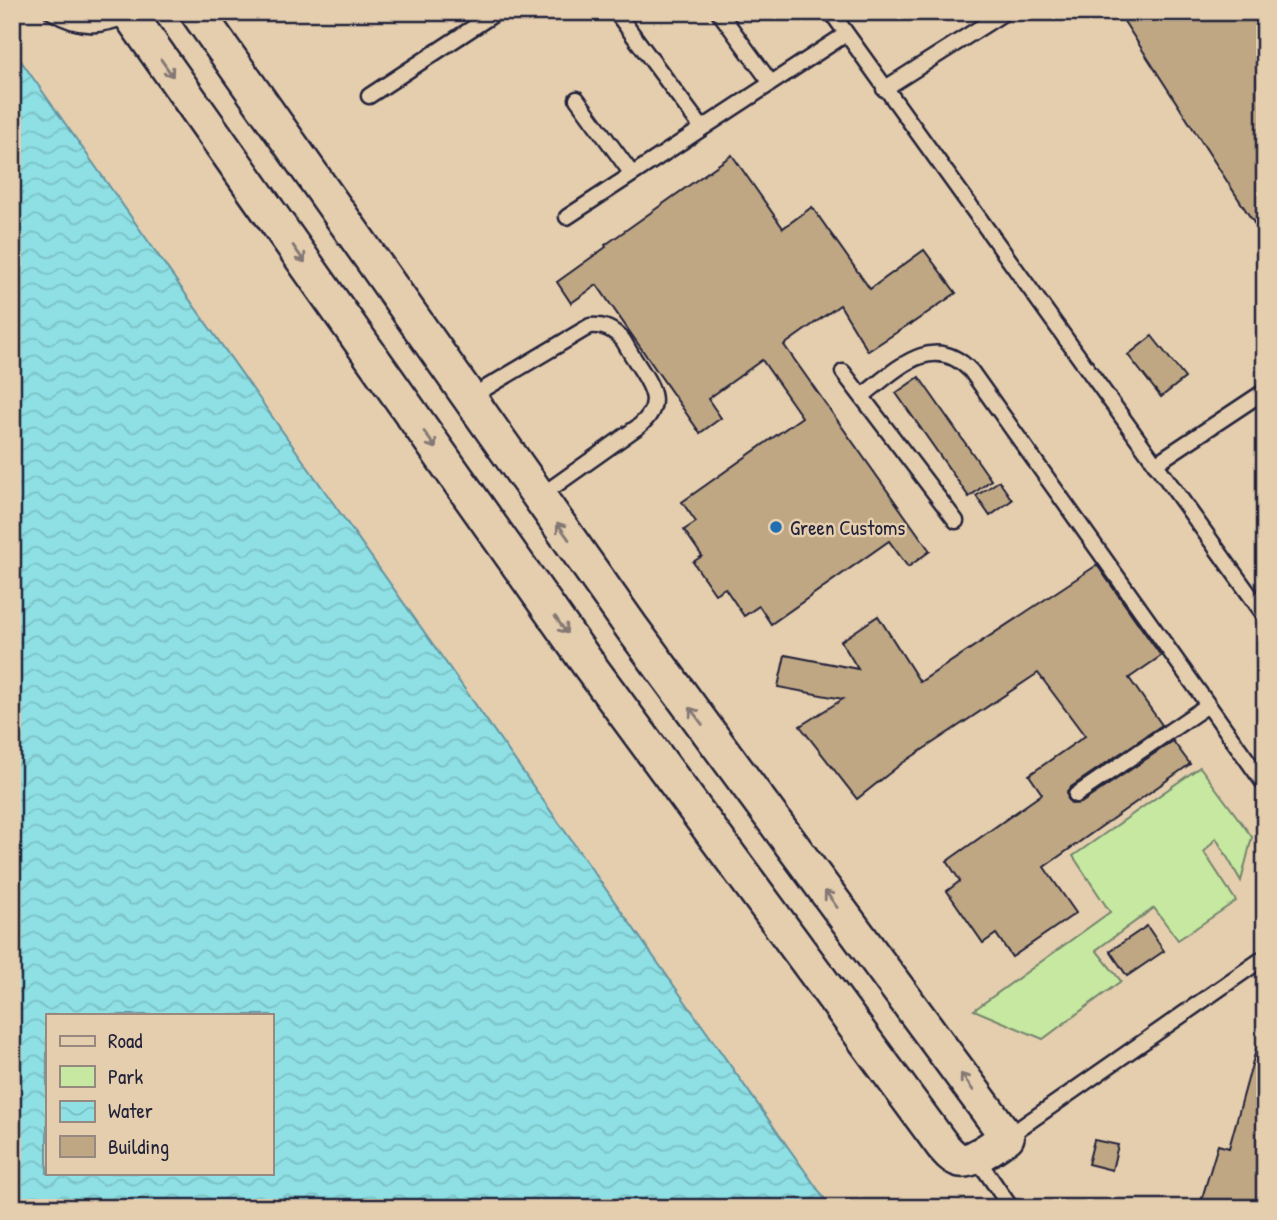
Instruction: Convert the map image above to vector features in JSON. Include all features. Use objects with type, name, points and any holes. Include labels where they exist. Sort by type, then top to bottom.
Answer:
[{"type":"street","points":[[129,14],[586,661],[942,1145],[951,1155],[959,1160],[966,1160],[1007,1137],[632,628],[197,12]]},
{"type":"lane","points":[[52,12],[72,22],[92,26],[111,23],[129,14]]},
{"type":"lane","points":[[369,96],[497,12]]},
{"type":"lane","points":[[616,12],[702,128]]},
{"type":"lane","points":[[719,12],[771,83]]},
{"type":"lane","points":[[831,12],[1265,617]]},
{"type":"lane","points":[[884,89],[1005,12]]},
{"type":"lane","points":[[567,217],[846,34]]},
{"type":"lane","points":[[577,99],[632,174]]},
{"type":"lane","points":[[469,398],[590,326],[608,328],[623,340],[654,392],[654,408],[639,426],[539,497]]},
{"type":"lane","points":[[862,396],[912,359],[922,355],[943,354],[964,363],[1265,785]]},
{"type":"lane","points":[[843,372],[956,521]]},
{"type":"lane","points":[[1155,464],[1265,391]]},
{"type":"lane","points":[[1076,795],[1208,705]]},
{"type":"lane","points":[[1007,1137],[1265,957]]},
{"type":"lane","points":[[975,1157],[1010,1208]]},
{"type":"green space","points":[[1200,767],[1252,837],[1241,881],[1216,838],[1204,852],[1236,901],[1178,940],[1154,908],[1096,950],[1121,981],[1043,1039],[974,1010],[1110,912],[1073,856]]},
{"type":"water","points":[[12,48],[831,1208],[12,1208]]},
{"type":"building","points":[[1118,12],[1252,12],[1265,32],[1265,240]]},
{"type":"building","points":[[732,155],[783,228],[812,207],[870,289],[924,250],[956,293],[868,351],[840,305],[784,345],[930,551],[908,567],[889,541],[771,624],[759,606],[744,616],[725,588],[715,594],[693,562],[702,556],[684,530],[696,522],[682,502],[802,417],[762,360],[708,399],[721,418],[700,433],[597,285],[571,303],[557,282]]},
{"type":"building","points":[[1152,336],[1185,378],[1161,397],[1128,355]]},
{"type":"building","points":[[919,377],[991,480],[969,497],[896,393]]},
{"type":"building","points":[[999,481],[1012,500],[990,516],[976,496]]},
{"type":"building","points":[[1097,565],[1161,656],[1129,678],[1162,725],[1071,787],[1067,791],[1068,800],[1072,804],[1081,803],[1173,741],[1190,764],[1044,867],[1076,913],[1012,957],[996,934],[983,943],[947,891],[960,881],[947,861],[1042,794],[1029,775],[1085,736],[1038,673],[901,764],[857,799],[800,726],[843,699],[778,687],[785,655],[858,669],[841,641],[878,616],[920,682]]},
{"type":"building","points":[[1147,926],[1164,951],[1127,976],[1110,951]]},
{"type":"building","points":[[1257,1046],[1265,1047],[1265,1208],[1199,1208],[1218,1145],[1229,1148]]},
{"type":"building","points":[[1094,1140],[1118,1145],[1112,1170],[1088,1164]]},
{"type":"place","name":"Green Customs","points":[[776,527]]}]
